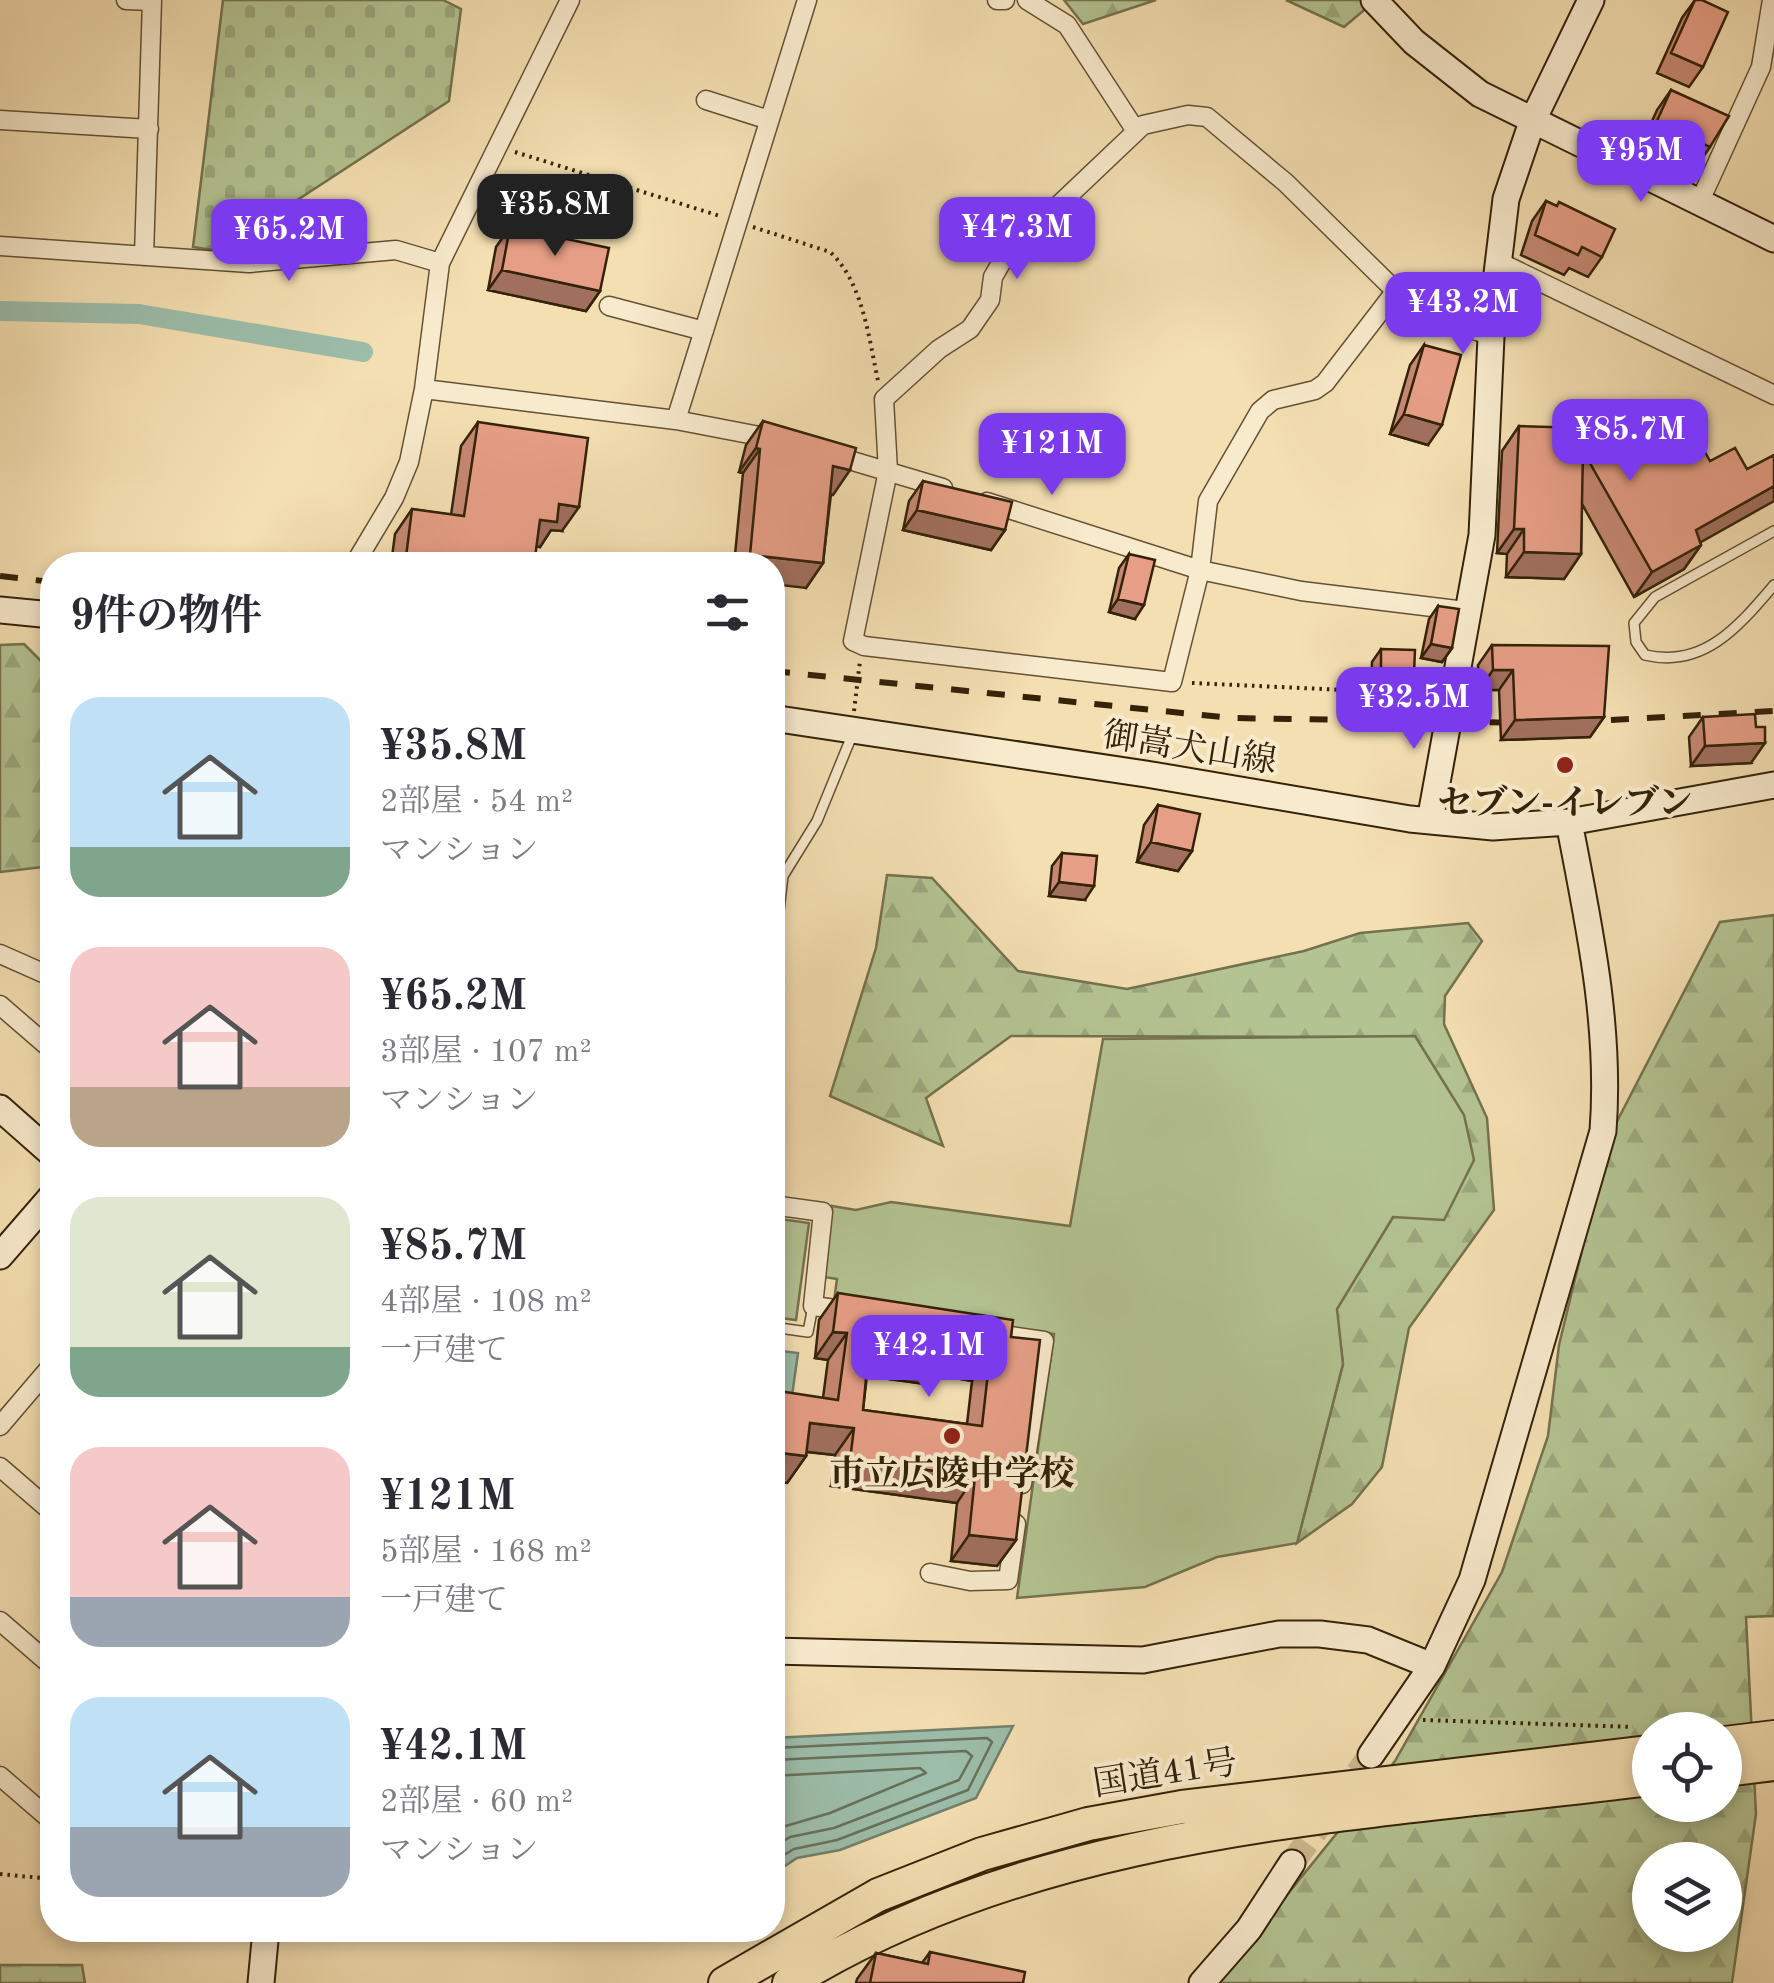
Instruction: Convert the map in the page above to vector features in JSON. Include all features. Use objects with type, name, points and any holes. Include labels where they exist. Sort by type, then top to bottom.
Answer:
[{"type":"highway","name":"国道41号","points":[[724,1983],[878,1895],[982,1854],[1088,1824],[1182,1806],[1632,1741]]},
{"type":"highway","points":[[1742,1769],[1774,1766]]},
{"type":"highway","name":"国道41号","points":[[788,1983],[835,1954],[910,1918],[990,1886],[1073,1862],[1237,1831],[1632,1782]]},
{"type":"street","points":[[126,0],[152,1],[144,256]]},
{"type":"street","points":[[362,552],[394,498],[409,462],[424,389],[440,262],[570,0]]},
{"type":"street","points":[[676,420],[806,0]]},
{"type":"street","points":[[998,0],[1005,0]]},
{"type":"street","points":[[1027,0],[1067,25],[1136,131]]},
{"type":"street","points":[[1374,0],[1444,69],[1532,122],[1774,240]]},
{"type":"street","points":[[1430,822],[1482,535],[1497,261],[1506,199],[1532,122],[1591,0]]},
{"type":"street","points":[[1698,203],[1761,67],[1772,0]]},
{"type":"street","points":[[706,100],[769,120]]},
{"type":"street","points":[[1395,292],[1325,384],[1272,400],[1260,412],[1208,500],[1200,570],[1172,682],[864,646],[853,640],[888,471],[884,399],[940,348],[970,329],[990,300],[993,278],[1005,256],[1142,125],[1188,114],[1207,116],[1286,183],[1420,316],[1492,335]]},
{"type":"street","points":[[0,120],[150,129]]},
{"type":"street","points":[[0,246],[249,264],[396,250],[440,262]]},
{"type":"street","points":[[1497,261],[1774,395]]},
{"type":"street","points":[[609,306],[704,331]]},
{"type":"street","points":[[424,389],[676,420],[808,448],[1200,570],[1300,592],[1468,611]]},
{"type":"street","points":[[0,610],[40,614]]},
{"type":"street","name":"御嵩犬山線","points":[[785,720],[1146,774],[1430,822],[1493,827],[1569,822],[1774,785]]},
{"type":"street","points":[[1371,1755],[1432,1666],[1485,1542],[1603,1131],[1607,1074],[1603,1014],[1569,822]]},
{"type":"street","points":[[0,954],[40,972]]},
{"type":"street","points":[[0,1005],[40,1040]]},
{"type":"street","points":[[0,1108],[40,1143]]},
{"type":"street","points":[[785,1207],[823,1212],[813,1306],[870,1314]]},
{"type":"street","points":[[0,1256],[40,1210]]},
{"type":"street","points":[[930,1573],[970,1580],[1008,1580],[1044,1341],[967,1329]]},
{"type":"street","points":[[0,1426],[40,1379]]},
{"type":"street","points":[[0,1467],[40,1502]]},
{"type":"street","points":[[0,1621],[40,1656]]},
{"type":"street","points":[[785,1651],[1142,1660],[1278,1634],[1320,1634],[1368,1640],[1432,1666]]},
{"type":"street","points":[[0,1776],[40,1811]]},
{"type":"street","points":[[1202,1983],[1249,1928],[1292,1864]]},
{"type":"street","points":[[262,1983],[265,1942]]},
{"type":"lane","points":[[1774,531],[1655,597],[1634,623],[1636,642],[1645,655],[1660,659],[1684,658],[1716,646],[1774,584]]},
{"type":"lane","points":[[785,873],[817,820],[853,731]]},
{"type":"lane","points":[[785,1329],[808,1332],[813,1306]]},
{"type":"path","points":[[853,731],[856,680],[864,646]]},
{"type":"path","points":[[1172,682],[1452,696]]},
{"type":"path","points":[[1399,1716],[1632,1738]]},
{"type":"path","points":[[0,1874],[40,1878]]},
{"type":"green space","points":[[223,0],[443,0],[461,9],[449,101],[219,251],[193,247]]},
{"type":"green space","points":[[1064,0],[1156,0],[1083,24]]},
{"type":"green space","points":[[1286,0],[1376,0],[1344,27]]},
{"type":"green space","points":[[24,644],[40,660],[40,867],[0,872],[0,645]]},
{"type":"green space","points":[[887,875],[932,878],[1018,971],[1127,989],[1304,951],[1360,933],[1468,923],[1482,941],[1445,996],[1444,1024],[1487,1118],[1494,1210],[1409,1328],[1382,1467],[1352,1504],[1297,1543],[1343,1364],[1336,1310],[1393,1217],[1415,1037],[1011,1036],[926,1098],[943,1146],[830,1096],[876,948]]},
{"type":"green space","points":[[1774,915],[1774,1616],[1746,1617],[1756,1814],[1742,1913],[1742,1842],[1632,1842],[1632,1952],[1736,1952],[1732,1983],[1216,1983],[1395,1761],[1502,1572],[1548,1436],[1559,1345],[1610,1135],[1720,922]]},
{"type":"green space","points":[[1415,1036],[1464,1115],[1474,1160],[1444,1220],[1393,1217],[1337,1309],[1343,1364],[1297,1543],[1217,1557],[1145,1587],[1017,1598],[1054,1334],[834,1301],[837,1279],[824,1277],[832,1206],[856,1210],[891,1202],[1070,1226],[1103,1039]]},
{"type":"green space","points":[[785,1220],[809,1223],[796,1320],[785,1319]]},
{"type":"green space","points":[[0,1965],[82,1965],[85,1983],[0,1983]]},
{"type":"water","points":[[785,1351],[798,1353],[791,1403],[785,1402]]},
{"type":"water","points":[[1013,1726],[976,1798],[840,1850],[797,1858],[785,1866],[785,1737]]},
{"type":"building","points":[[1695,0],[1728,12],[1703,67],[1671,53]]},
{"type":"building","points":[[1671,90],[1729,116],[1710,147],[1656,123]]},
{"type":"building","points":[[1546,201],[1557,206],[1559,202],[1615,229],[1602,257],[1582,247],[1578,255],[1535,235]]},
{"type":"building","points":[[510,227],[609,248],[600,291],[502,270]]},
{"type":"building","points":[[1424,345],[1461,355],[1442,425],[1404,414]]},
{"type":"building","points":[[1648,406],[1687,420],[1710,461],[1735,448],[1747,469],[1774,455],[1774,486],[1696,530],[1701,545],[1652,572],[1583,451],[1581,554],[1524,552],[1524,529],[1514,529],[1519,426],[1584,428],[1583,441]]},
{"type":"building","points":[[763,421],[856,448],[850,470],[833,466],[823,563],[785,559],[785,552],[750,552],[760,449],[756,448]]},
{"type":"building","points":[[478,422],[588,438],[579,507],[559,504],[557,522],[540,520],[536,552],[407,552],[412,509],[464,516]]},
{"type":"building","points":[[923,481],[1012,502],[1005,530],[917,510]]},
{"type":"building","points":[[1129,554],[1155,560],[1144,605],[1118,599]]},
{"type":"building","points":[[1438,606],[1459,609],[1452,648],[1431,644]]},
{"type":"building","points":[[1492,645],[1609,646],[1604,717],[1515,720],[1513,670],[1493,670]]},
{"type":"building","points":[[1381,649],[1415,650],[1414,673],[1381,672]]},
{"type":"building","points":[[1755,714],[1756,727],[1765,727],[1765,743],[1705,746],[1703,717]]},
{"type":"building","points":[[1158,805],[1200,814],[1192,851],[1151,842]]},
{"type":"building","points":[[1062,853],[1097,856],[1094,886],[1059,882]]},
{"type":"building","points":[[838,1293],[1013,1320],[1011,1337],[1040,1340],[1016,1540],[969,1535],[975,1476],[850,1460],[854,1428],[810,1423],[806,1456],[785,1454],[785,1392],[838,1400],[847,1333],[833,1332]],"holes":[[[870,1337],[902,1341],[901,1352],[950,1358],[952,1347],[990,1355],[982,1426],[863,1410]]]},
{"type":"building","points":[[930,1952],[1025,1972],[1023,1983],[870,1983],[876,1953],[928,1964]]},
{"type":"waterway","points":[[0,311],[139,314],[363,352]]},
{"type":"tunnel","points":[[1292,1863],[1371,1755]]},
{"type":"railway","points":[[0,576],[40,581]]},
{"type":"railway","points":[[785,672],[1231,718],[1530,723]]},
{"type":"railway","points":[[1575,722],[1774,711]]},
{"type":"place","name":"セブン-イレブン","points":[[1565,765]]},
{"type":"place","name":"市立広陵中学校","points":[[952,1436]]}]
